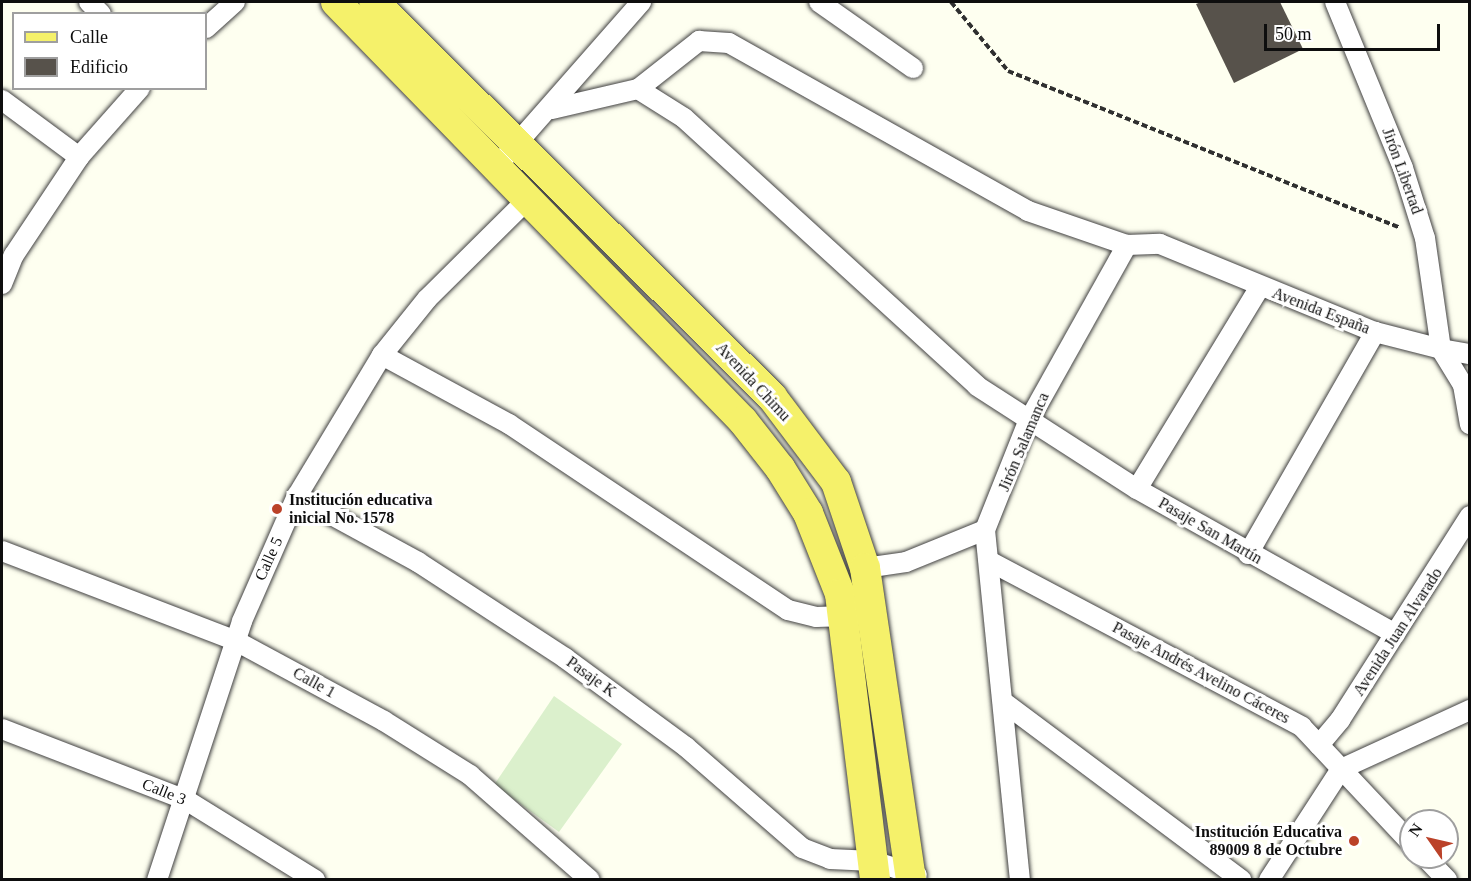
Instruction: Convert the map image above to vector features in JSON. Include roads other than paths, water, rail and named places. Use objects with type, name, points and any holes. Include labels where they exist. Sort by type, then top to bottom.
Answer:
[{"type":"main road","name":"Avenida Chimu","points":[[336,2],[508,154],[772,397],[836,482],[865,568],[858,615],[874,870]]},
{"type":"main road","name":"Avenida Chimu","points":[[374,2],[508,154],[529,198],[743,421],[780,468],[858,615],[915,876]]},
{"type":"street","points":[[207,27],[234,2]]},
{"type":"street","points":[[508,154],[552,109],[640,2]]},
{"type":"street","points":[[819,2],[913,68]]},
{"type":"street","name":"Jirón Libertad","points":[[1335,2],[1403,168],[1425,238],[1441,349]]},
{"type":"street","points":[[552,109],[638,89],[699,41],[729,43],[1028,211],[1127,245]]},
{"type":"street","name":"Pasaje San Martín","points":[[638,89],[684,118],[939,354],[1028,422],[1248,554],[1395,634]]},
{"type":"street","points":[[2,284],[8,251],[79,158],[138,90]]},
{"type":"street","points":[[2,100],[79,158]]},
{"type":"street","name":"Calle 5","points":[[157,879],[186,800],[236,641],[297,496],[382,355],[427,299],[529,198]]},
{"type":"street","name":"Avenida España","points":[[1127,245],[1160,244],[1376,332],[1470,354]]},
{"type":"street","name":"Jirón Salamanca","points":[[986,530],[1028,422],[1127,245]]},
{"type":"street","points":[[1137,489],[1260,286]]},
{"type":"street","points":[[1248,554],[1376,332]]},
{"type":"street","points":[[1441,349],[1463,385],[1470,424]]},
{"type":"street","points":[[382,355],[509,424],[788,610],[858,615]]},
{"type":"street","name":"Pasaje K","points":[[297,496],[418,562],[566,658],[686,747],[802,848],[830,859],[874,870],[915,876]]},
{"type":"street","name":"Avenida Juan Alvarado","points":[[1319,745],[1395,634],[1470,516]]},
{"type":"street","points":[[865,568],[906,562],[986,530],[1006,704],[1020,879]]},
{"type":"street","name":"Calle 1","points":[[2,552],[236,641],[384,721],[470,775],[590,879]]},
{"type":"street","name":"Pasaje Andrés Avelino Cáceres","points":[[991,562],[1239,690],[1302,727],[1399,830]]},
{"type":"street","points":[[1006,704],[1241,879]]},
{"type":"street","points":[[1269,879],[1341,769],[1470,711]]},
{"type":"street","name":"Calle 3","points":[[2,729],[186,800],[315,879]]},
{"type":"place","name":"Institución educativa inicial No. 1578","points":[[277,509]]},
{"type":"place","name":"Institución Educativa 89009 8 de Octubre","points":[[1354,841]]}]
